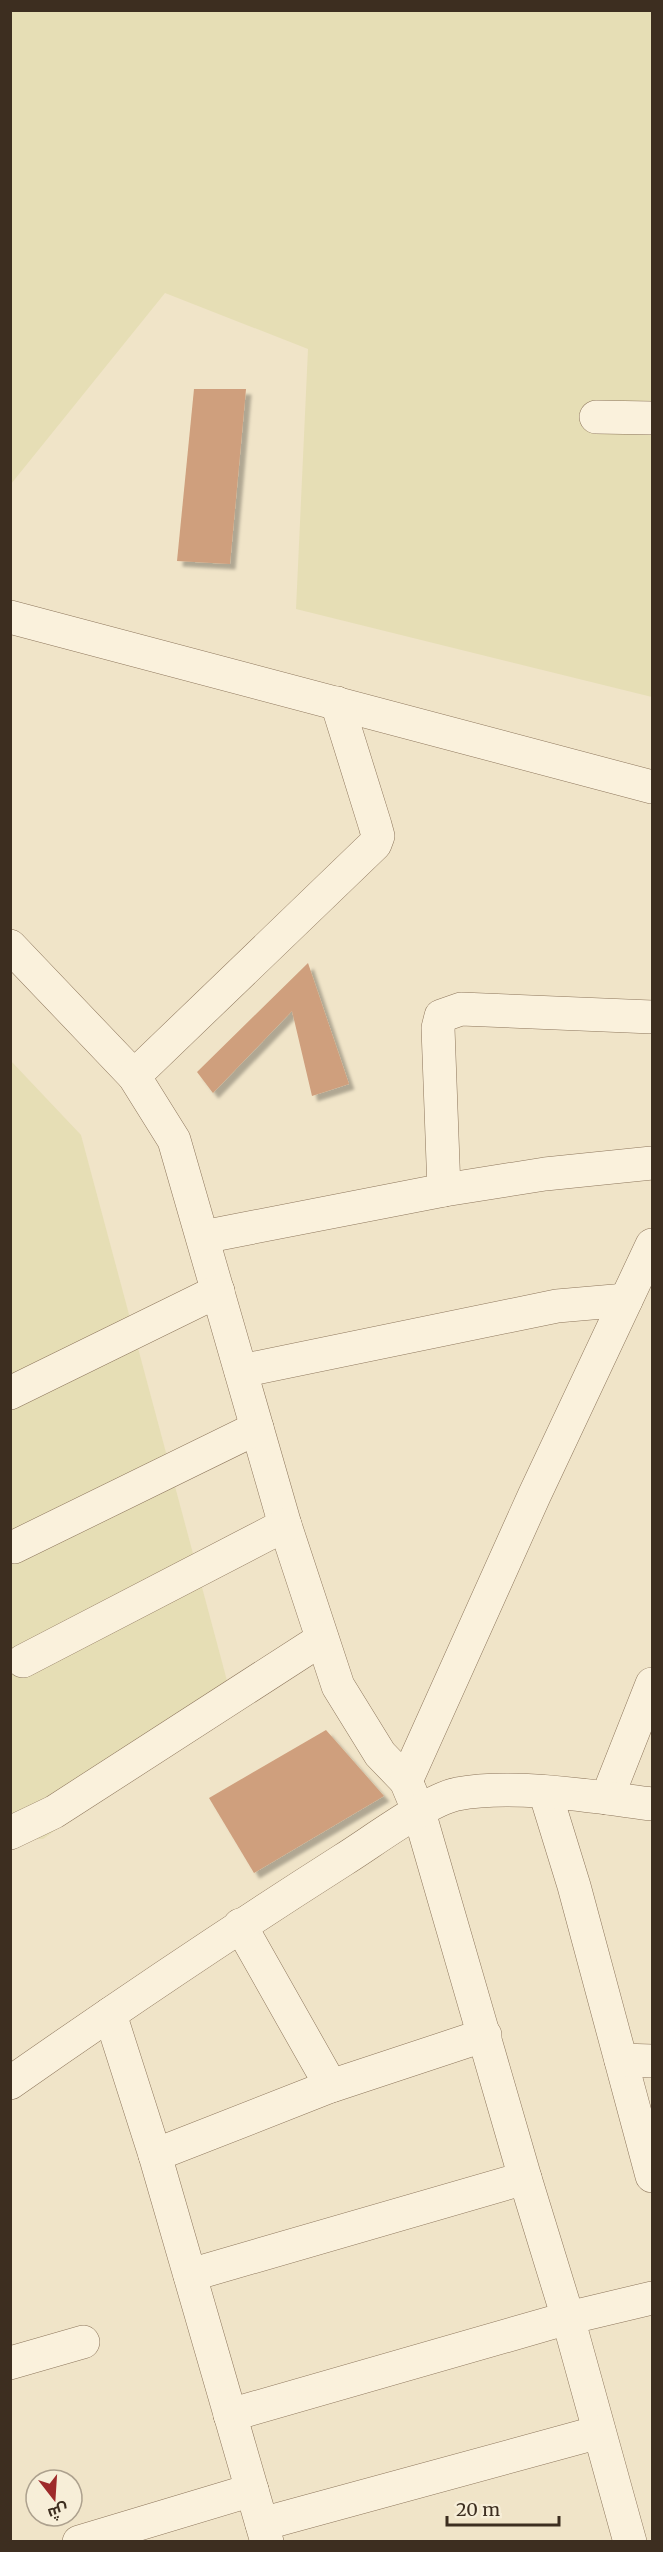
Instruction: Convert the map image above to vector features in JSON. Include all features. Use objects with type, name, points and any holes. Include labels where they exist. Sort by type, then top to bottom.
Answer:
[{"type":"street","points":[[596,417],[652,418]]},
{"type":"street","points":[[10,617],[652,787]]},
{"type":"street","points":[[134,1076],[375,844],[378,836],[337,704]]},
{"type":"street","points":[[10,946],[134,1076],[174,1140],[285,1525],[338,1686],[380,1754],[406,1781],[419,1812],[568,2318],[630,2541]]},
{"type":"street","points":[[444,1190],[438,1028],[441,1016],[461,1009],[652,1017]]},
{"type":"street","points":[[203,1238],[444,1190],[545,1174],[652,1163]]},
{"type":"street","points":[[406,1781],[534,1496],[652,1245]]},
{"type":"street","points":[[10,1393],[218,1291]]},
{"type":"street","points":[[241,1371],[556,1306],[626,1300]]},
{"type":"street","points":[[14,1547],[257,1428]]},
{"type":"street","points":[[23,1661],[285,1525]]},
{"type":"street","points":[[10,1833],[54,1812],[322,1639]]},
{"type":"street","points":[[607,1798],[652,1684]]},
{"type":"street","points":[[10,2083],[240,1925],[419,1812],[455,1795],[487,1791],[545,1792],[652,1804]]},
{"type":"street","points":[[545,1792],[574,1886],[637,2060],[652,2176]]},
{"type":"street","points":[[240,1925],[331,2086]]},
{"type":"street","points":[[110,2014],[155,2155],[265,2532],[599,2432]]},
{"type":"street","points":[[155,2155],[331,2086],[485,2035]]},
{"type":"street","points":[[190,2275],[525,2178]]},
{"type":"street","points":[[230,2415],[568,2318],[652,2298]]},
{"type":"street","points":[[10,2363],[83,2342]]},
{"type":"street","points":[[79,2541],[252,2490]]},
{"type":"shaded area","points":[[11,11],[652,11],[652,697],[296,609],[308,349],[165,293],[11,484]]},
{"type":"shaded area","points":[[10,1060],[81,1135],[233,1703],[43,1839],[11,1840]]},
{"type":"building","points":[[194,389],[246,389],[230,564],[177,561]]},
{"type":"building","points":[[308,963],[349,1084],[312,1096],[292,1011],[213,1093],[197,1072]]},
{"type":"building","points":[[326,1730],[384,1796],[254,1873],[209,1798]]}]
